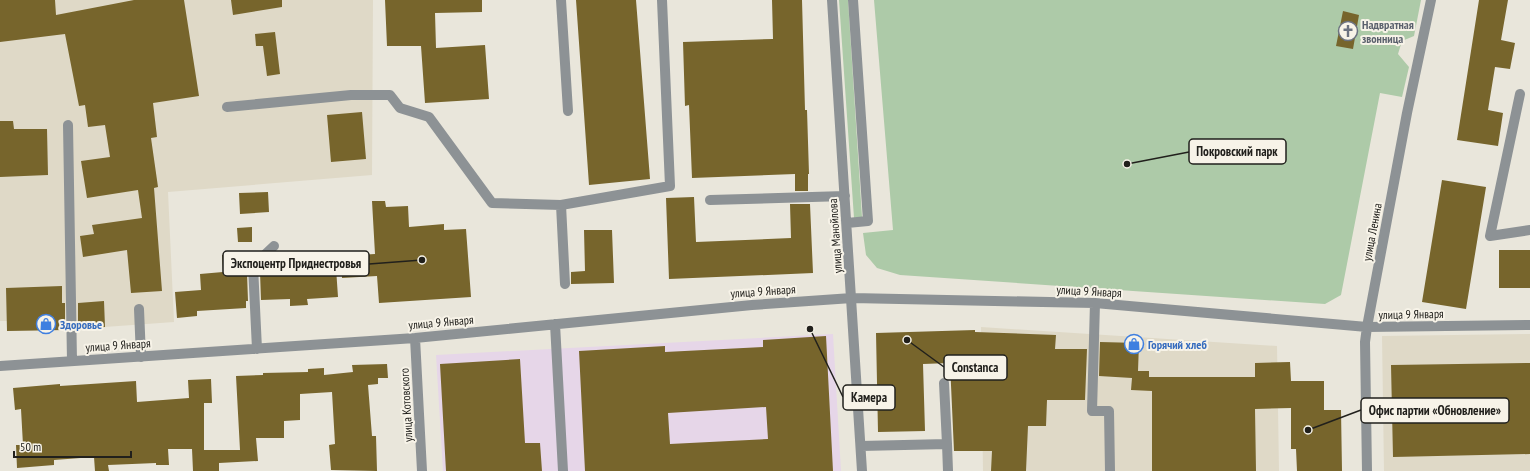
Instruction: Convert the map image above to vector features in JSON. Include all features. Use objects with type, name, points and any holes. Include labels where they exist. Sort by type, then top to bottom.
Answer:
[{"type":"street","points":[[562,0],[568,111]]},
{"type":"street","points":[[227,107],[351,95],[390,95],[400,108],[429,117],[492,202],[561,205],[670,186],[662,0]]},
{"type":"street","name":"улица Манойлова","points":[[832,0],[862,471]]},
{"type":"street","points":[[847,223],[868,221],[853,0]]},
{"type":"street","name":"улица Ленина","points":[[1366,471],[1365,342],[1367,327],[1407,113],[1431,0]]},
{"type":"street","points":[[1520,94],[1490,236],[1530,230]]},
{"type":"street","points":[[68,125],[72,361]]},
{"type":"street","points":[[710,200],[845,196]]},
{"type":"street","points":[[561,205],[565,284]]},
{"type":"street","points":[[257,349],[253,266],[274,246]]},
{"type":"street","name":"улица 9 Января","points":[[0,366],[416,338],[752,305],[852,298],[1094,303],[1367,327],[1530,325]]},
{"type":"street","points":[[1094,303],[1092,411],[1109,411],[1110,471]]},
{"type":"street","points":[[139,309],[141,356]]},
{"type":"street","points":[[555,324],[564,471]]},
{"type":"street","name":"улица Котовского","points":[[416,338],[422,471]]},
{"type":"street","points":[[944,383],[948,471]]},
{"type":"street","points":[[861,446],[947,444]]},
{"type":"shaded area","points":[[0,0],[373,0],[372,175],[168,192],[174,322],[63,330],[7,331],[7,321],[0,321]]},
{"type":"shaded area","points":[[981,327],[1277,346],[1279,471],[983,471]]},
{"type":"shaded area","points":[[833,334],[841,471],[443,471],[436,355]]},
{"type":"shaded area","points":[[1530,334],[1530,471],[1384,471],[1382,336]]},
{"type":"green space","points":[[839,0],[848,0],[862,217],[854,218]]},
{"type":"green space","points":[[874,0],[1421,0],[1414,36],[1402,41],[1398,54],[1409,67],[1402,97],[1380,93],[1341,295],[1325,304],[900,275],[877,268],[866,255],[863,233],[893,230]]},
{"type":"building","points":[[0,0],[55,0],[56,15],[134,0],[184,0],[199,96],[153,103],[157,137],[151,138],[158,187],[154,188],[162,291],[131,293],[127,250],[83,257],[80,236],[94,234],[92,225],[142,218],[138,190],[87,198],[81,161],[110,157],[105,125],[88,127],[85,105],[79,106],[65,34],[0,42]]},
{"type":"building","points":[[231,0],[282,0],[282,7],[233,15]]},
{"type":"building","points":[[385,0],[482,0],[482,12],[435,13],[436,48],[485,45],[489,99],[425,103],[421,46],[387,46]]},
{"type":"building","points":[[576,0],[636,0],[650,179],[589,185]]},
{"type":"building","points":[[772,0],[802,0],[805,110],[807,110],[809,174],[808,191],[795,191],[795,174],[692,178],[689,105],[685,106],[683,42],[773,39]]},
{"type":"building","points":[[1479,0],[1508,0],[1501,40],[1515,43],[1510,69],[1495,67],[1488,110],[1503,113],[1498,146],[1457,140]]},
{"type":"building","name":"Надвратная звонница","points":[[1343,11],[1359,15],[1353,49],[1336,46]]},
{"type":"building","points":[[275,32],[280,74],[267,76],[263,46],[256,46],[255,34]]},
{"type":"building","points":[[362,112],[366,159],[331,162],[327,115]]},
{"type":"building","points":[[0,121],[13,121],[14,129],[47,129],[48,175],[0,177]]},
{"type":"building","points":[[1442,180],[1486,187],[1466,309],[1422,302]]},
{"type":"building","points":[[268,192],[269,212],[240,214],[239,193]]},
{"type":"building","points":[[694,197],[696,242],[791,238],[790,204],[810,204],[813,273],[669,279],[666,198]]},
{"type":"building","points":[[372,201],[385,201],[386,207],[408,206],[409,227],[444,224],[444,230],[466,229],[471,297],[379,303],[377,276],[342,278],[341,256],[375,254]]},
{"type":"building","points":[[252,227],[252,242],[238,242],[237,228]]},
{"type":"building","points":[[584,230],[612,230],[614,283],[571,284],[571,272],[585,271]]},
{"type":"building","points":[[1499,250],[1530,250],[1530,288],[1499,288]]},
{"type":"building","points":[[243,254],[244,273],[247,273],[248,301],[246,301],[246,308],[197,311],[197,316],[177,318],[175,292],[201,290],[200,274],[223,272],[222,255]]},
{"type":"building","points":[[336,268],[338,297],[307,299],[308,305],[290,306],[290,299],[261,300],[260,272]]},
{"type":"building","points":[[62,286],[62,303],[65,303],[65,330],[7,331],[6,288]]},
{"type":"building","points":[[104,301],[105,327],[78,329],[78,303]]},
{"type":"building","points":[[975,330],[975,332],[1056,335],[1055,349],[1087,349],[1085,400],[1047,400],[1046,426],[1028,426],[1026,471],[991,471],[992,451],[954,451],[950,363],[923,364],[925,431],[878,432],[876,333]]},
{"type":"building","points":[[826,336],[833,471],[585,471],[579,351],[665,346],[665,352],[763,347],[763,340]],"holes":[[[766,407],[768,439],[670,444],[668,413]]]},
{"type":"building","points":[[1100,342],[1139,343],[1138,371],[1149,371],[1149,377],[1255,377],[1255,363],[1290,362],[1291,381],[1324,381],[1324,410],[1341,410],[1342,471],[1297,471],[1296,449],[1291,449],[1291,408],[1255,409],[1256,471],[1152,471],[1152,391],[1131,390],[1132,378],[1099,376]]},
{"type":"building","points":[[520,359],[525,443],[540,443],[542,471],[446,471],[440,364]]},
{"type":"building","points":[[1530,363],[1530,454],[1393,457],[1391,365]]},
{"type":"building","points":[[387,364],[388,378],[378,378],[378,384],[368,385],[372,436],[376,436],[377,471],[331,470],[329,445],[335,444],[332,392],[300,394],[300,420],[284,421],[284,438],[256,438],[258,461],[219,463],[219,471],[193,471],[192,449],[168,449],[169,465],[156,465],[156,463],[108,465],[109,471],[95,471],[94,457],[54,460],[54,465],[17,468],[16,445],[23,445],[21,409],[15,410],[13,388],[60,384],[60,386],[136,381],[137,402],[189,398],[188,380],[211,379],[212,403],[204,403],[204,450],[240,450],[236,376],[263,375],[263,373],[308,372],[308,369],[324,368],[324,375],[353,372],[352,365]]},
{"type":"place","name":"Надвратная звонница","points":[[1348,31]]},
{"type":"place","name":"Покровский парк","points":[[1127,164]]},
{"type":"place","name":"Экспоцентр Приднестровья","points":[[422,260]]},
{"type":"place","name":"Здоровье","points":[[46,324]]},
{"type":"place","name":"Камера","points":[[810,329]]},
{"type":"place","name":"Constanca","points":[[907,340]]},
{"type":"place","name":"Горячий хлеб","points":[[1134,344]]},
{"type":"place","name":"Офис партии «Обновление»","points":[[1308,430]]}]
